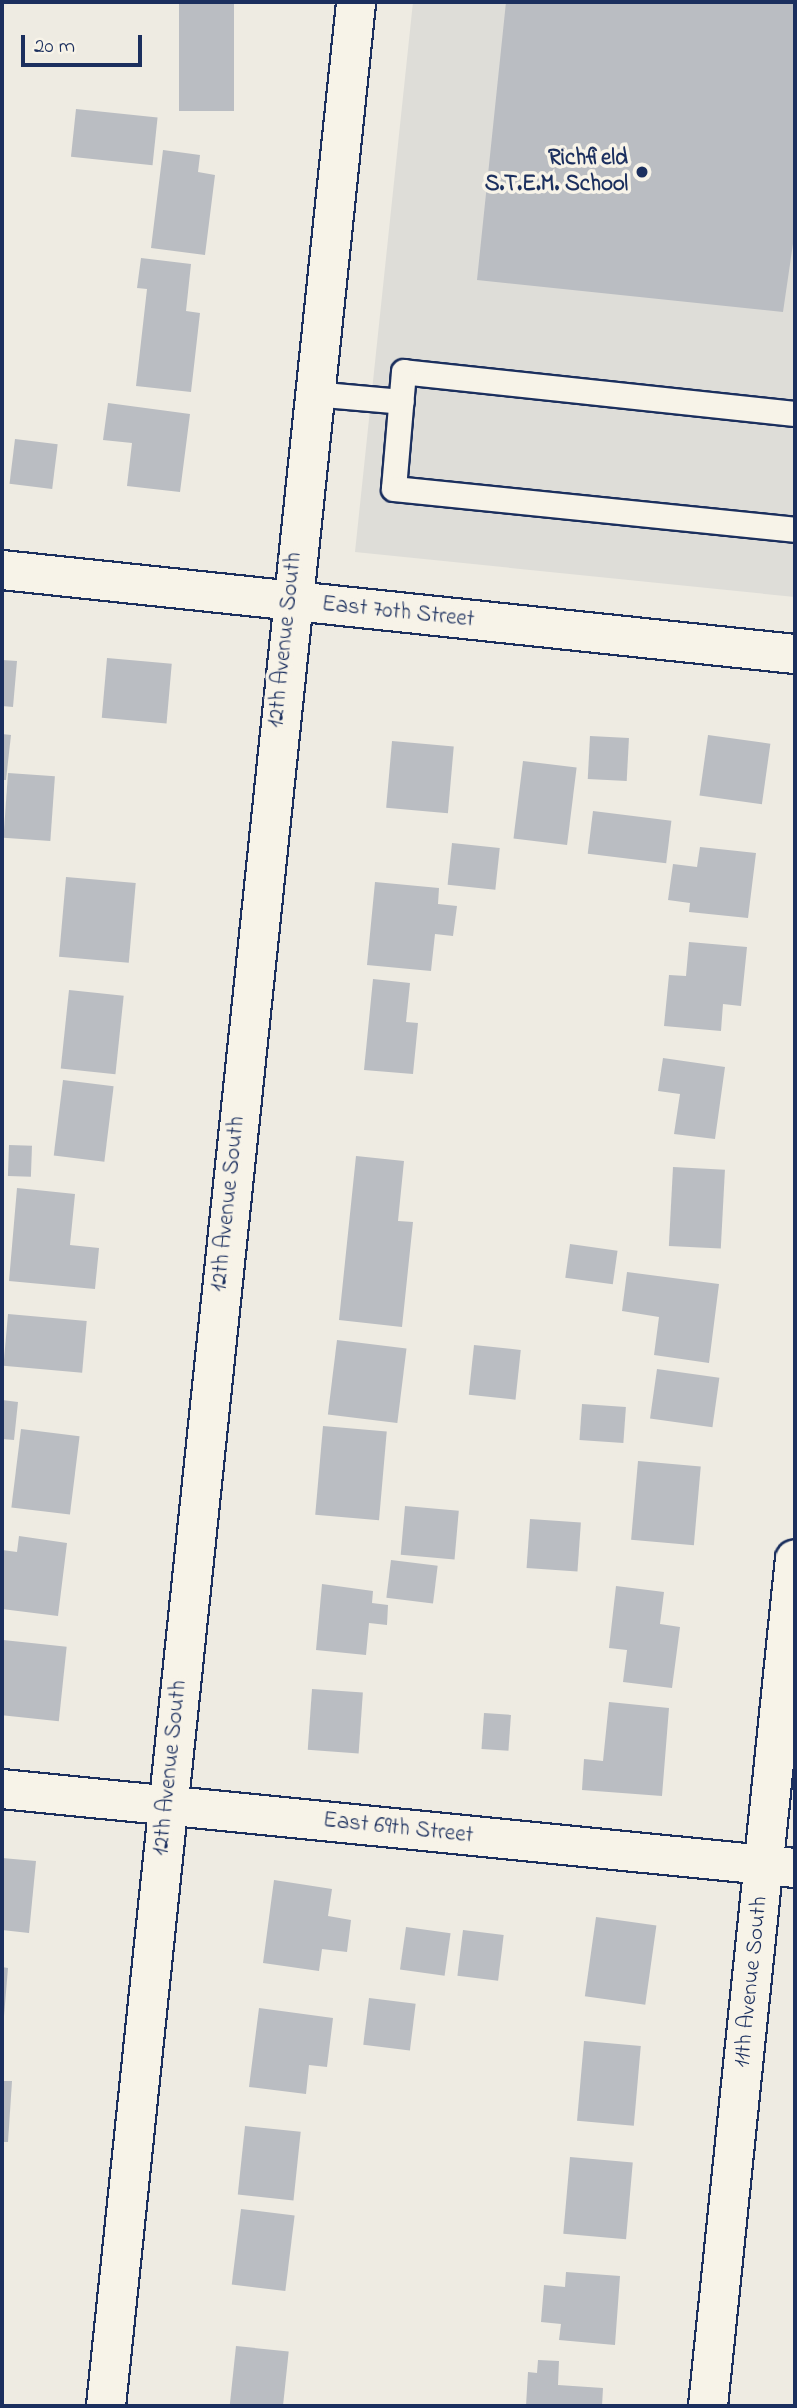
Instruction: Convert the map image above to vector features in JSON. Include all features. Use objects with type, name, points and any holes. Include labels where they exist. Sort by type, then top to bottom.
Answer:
[{"type":"street","name":"12th Avenue South","points":[[106,2406],[290,602],[356,2]]},
{"type":"street","name":"East 70th Street","points":[[2,570],[795,654]]},
{"type":"street","name":"11th Avenue South","points":[[708,2406],[780,1867],[795,1559]]},
{"type":"street","name":"East 69th Street","points":[[2,1789],[780,1867]]},
{"type":"lane","points":[[795,414],[404,372],[394,489],[795,530]]},
{"type":"lane","points":[[313,394],[401,402]]},
{"type":"shaded area","points":[[413,2],[795,2],[795,597],[355,552]]},
{"type":"building","points":[[179,2],[234,2],[234,111],[179,111]]},
{"type":"building","name":"Richfield S.T.E.M. School","points":[[506,2],[795,2],[795,230],[783,312],[477,280]]},
{"type":"building","points":[[76,109],[158,118],[153,165],[71,157]]},
{"type":"building","points":[[163,150],[200,155],[198,172],[215,175],[205,255],[151,248]]},
{"type":"building","points":[[141,258],[191,264],[186,311],[200,313],[191,392],[136,386],[147,289],[137,288]]},
{"type":"building","points":[[108,403],[190,414],[180,492],[127,486],[132,443],[103,440]]},
{"type":"building","points":[[15,439],[58,444],[52,489],[10,484]]},
{"type":"building","points":[[107,658],[172,664],[167,723],[102,718]]},
{"type":"building","points":[[2,660],[17,661],[13,707],[2,706]]},
{"type":"building","points":[[2,734],[11,735],[6,780],[2,780]]},
{"type":"building","points":[[708,735],[770,744],[762,804],[700,795]]},
{"type":"building","points":[[590,736],[629,738],[627,781],[588,779]]},
{"type":"building","points":[[392,741],[454,746],[448,813],[386,808]]},
{"type":"building","points":[[523,761],[577,768],[567,845],[513,838]]},
{"type":"building","points":[[8,773],[55,776],[50,841],[3,838]]},
{"type":"building","points":[[593,811],[671,821],[666,863],[588,854]]},
{"type":"building","points":[[452,843],[500,848],[495,890],[448,885]]},
{"type":"building","points":[[700,847],[756,853],[748,918],[689,912],[690,903],[668,900],[673,864],[697,867]]},
{"type":"building","points":[[66,877],[136,883],[129,963],[59,957]]},
{"type":"building","points":[[375,882],[439,888],[438,904],[457,906],[453,936],[435,934],[431,971],[367,965]]},
{"type":"building","points":[[689,942],[747,947],[741,1006],[723,1004],[721,1031],[664,1026],[669,975],[686,976]]},
{"type":"building","points":[[373,979],[410,983],[406,1022],[418,1023],[413,1074],[364,1070]]},
{"type":"building","points":[[69,990],[124,996],[115,1074],[61,1069]]},
{"type":"building","points":[[663,1058],[725,1067],[715,1139],[674,1134],[680,1094],[658,1091]]},
{"type":"building","points":[[63,1080],[114,1086],[104,1162],[54,1155]]},
{"type":"building","points":[[9,1145],[32,1146],[31,1177],[8,1176]]},
{"type":"building","points":[[356,1156],[404,1161],[398,1221],[413,1222],[402,1327],[339,1320]]},
{"type":"building","points":[[673,1167],[725,1170],[721,1249],[669,1246]]},
{"type":"building","points":[[17,1188],[75,1194],[70,1245],[99,1248],[95,1289],[9,1281]]},
{"type":"building","points":[[570,1244],[618,1251],[613,1284],[565,1278]]},
{"type":"building","points":[[627,1272],[719,1284],[709,1363],[654,1355],[659,1317],[622,1311]]},
{"type":"building","points":[[8,1314],[87,1321],[82,1373],[3,1366]]},
{"type":"building","points":[[337,1340],[406,1349],[397,1423],[328,1414]]},
{"type":"building","points":[[474,1345],[521,1350],[516,1400],[469,1395]]},
{"type":"building","points":[[657,1369],[719,1378],[712,1427],[650,1419]]},
{"type":"building","points":[[2,1400],[18,1402],[14,1440],[2,1439]]},
{"type":"building","points":[[582,1404],[626,1407],[623,1443],[579,1440]]},
{"type":"building","points":[[323,1426],[387,1432],[379,1520],[315,1515]]},
{"type":"building","points":[[21,1429],[80,1436],[70,1515],[11,1507]]},
{"type":"building","points":[[638,1461],[701,1466],[694,1545],[631,1540]]},
{"type":"building","points":[[405,1506],[459,1511],[455,1560],[401,1555]]},
{"type":"building","points":[[530,1519],[581,1523],[577,1571],[527,1568]]},
{"type":"building","points":[[19,1536],[67,1543],[58,1616],[2,1609],[2,1550],[17,1552]]},
{"type":"building","points":[[391,1560],[438,1566],[433,1603],[386,1598]]},
{"type":"building","points":[[322,1584],[373,1591],[372,1603],[388,1605],[387,1625],[369,1623],[366,1655],[316,1650]]},
{"type":"building","points":[[616,1586],[664,1592],[660,1624],[680,1627],[672,1688],[623,1682],[627,1650],[609,1648]]},
{"type":"building","points":[[3,1640],[67,1647],[59,1721],[2,1715]]},
{"type":"building","points":[[312,1689],[363,1693],[359,1753],[308,1750]]},
{"type":"building","points":[[609,1702],[669,1708],[662,1796],[582,1790],[584,1759],[603,1761]]},
{"type":"building","points":[[484,1713],[511,1715],[508,1751],[481,1749]]},
{"type":"building","points":[[2,1858],[36,1861],[29,1933],[2,1930]]},
{"type":"building","points":[[274,1880],[332,1889],[328,1916],[351,1920],[347,1952],[322,1949],[319,1971],[263,1963]]},
{"type":"building","points":[[596,1917],[656,1925],[645,2005],[585,1996]]},
{"type":"building","points":[[406,1927],[451,1933],[445,1976],[400,1970]]},
{"type":"building","points":[[463,1930],[504,1935],[498,1981],[457,1976]]},
{"type":"building","points":[[2,1967],[8,1968],[4,2016],[2,2016]]},
{"type":"building","points":[[369,1998],[416,2004],[410,2050],[363,2045]]},
{"type":"building","points":[[259,2008],[333,2018],[327,2067],[309,2065],[306,2094],[249,2087]]},
{"type":"building","points":[[584,2041],[641,2046],[634,2126],[577,2121]]},
{"type":"building","points":[[2,2081],[12,2081],[8,2142],[2,2142]]},
{"type":"building","points":[[245,2126],[301,2132],[293,2200],[238,2195]]},
{"type":"building","points":[[570,2157],[633,2162],[626,2239],[563,2234]]},
{"type":"building","points":[[241,2209],[295,2216],[285,2291],[232,2284]]},
{"type":"building","points":[[566,2272],[620,2276],[615,2345],[559,2340],[561,2324],[541,2322],[544,2285],[565,2287]]},
{"type":"building","points":[[236,2346],[289,2352],[283,2406],[230,2406]]},
{"type":"building","points":[[538,2360],[559,2361],[558,2385],[603,2388],[602,2406],[526,2406],[528,2372],[537,2373]]},
{"type":"place","name":"Richfield S.T.E.M. School","points":[[642,172]]}]
